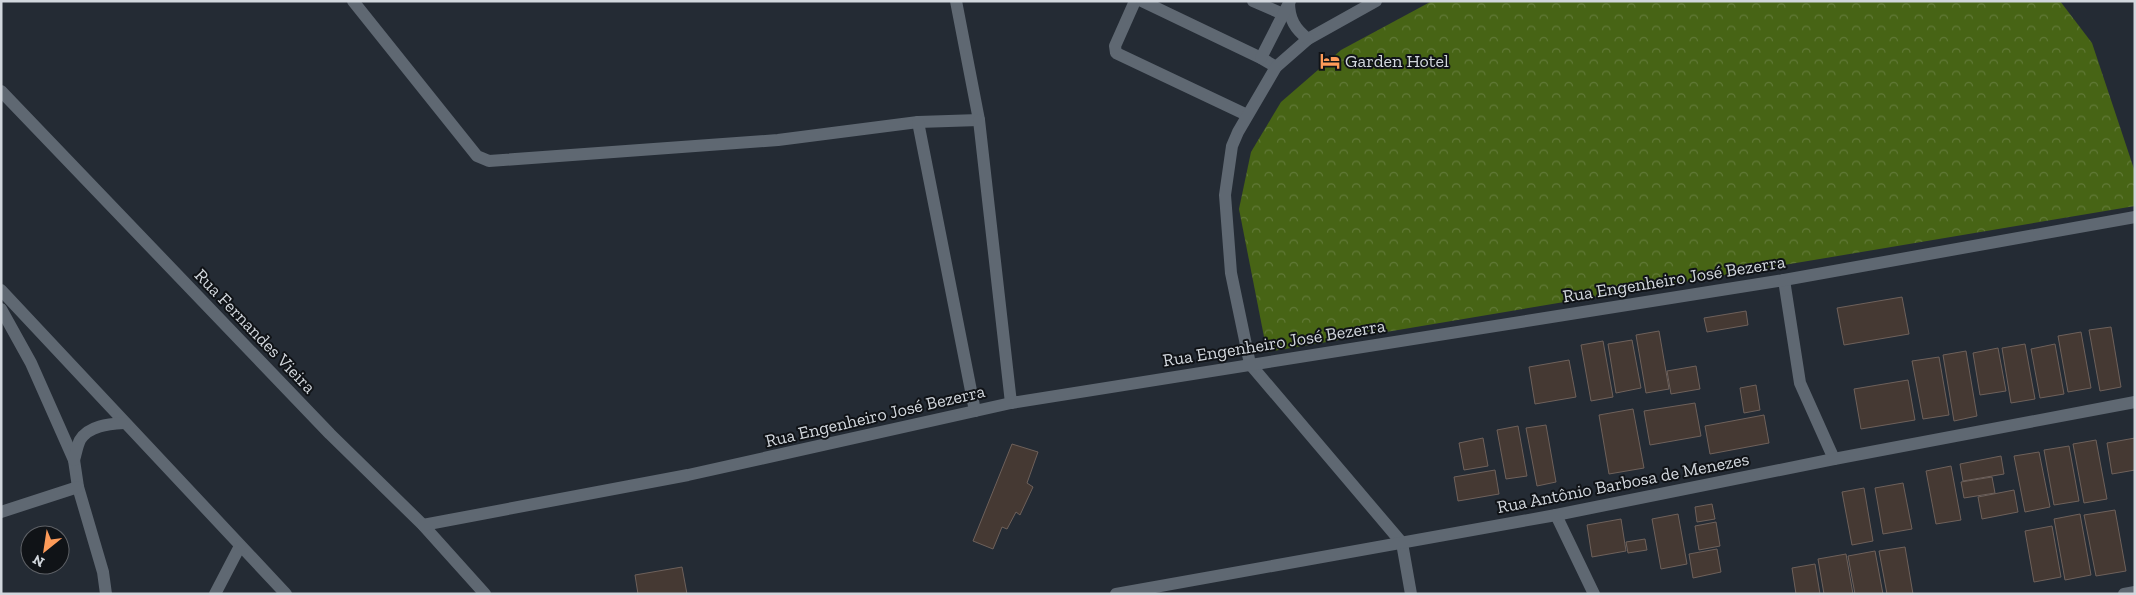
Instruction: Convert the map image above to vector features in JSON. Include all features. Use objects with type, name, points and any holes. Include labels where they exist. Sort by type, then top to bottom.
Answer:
[{"type":"street","points":[[353,1],[477,156],[489,161],[778,140],[918,122],[979,120]]},
{"type":"street","points":[[956,1],[979,120],[1010,403]]},
{"type":"street","points":[[1135,1],[1114,46],[1116,53],[1246,115]]},
{"type":"street","points":[[1142,1],[1276,67]]},
{"type":"street","points":[[1253,1],[1283,14]]},
{"type":"street","points":[[1376,1],[1308,39],[1276,67],[1246,115],[1232,146],[1225,195],[1231,273],[1250,364],[1402,543],[1411,594]]},
{"type":"street","points":[[1261,58],[1290,2]]},
{"type":"street","points":[[1290,2],[1292,21],[1297,32],[1308,39]]},
{"type":"street","name":"Rua Fernandes Vieira","points":[[1,91],[330,434],[423,525],[485,594]]},
{"type":"street","points":[[918,122],[975,411]]},
{"type":"street","name":"Rua Engenheiro José Bezerra","points":[[423,525],[688,475],[1010,403],[1784,280],[2135,217]]},
{"type":"street","points":[[1784,280],[1800,383],[1834,459]]},
{"type":"street","points":[[1,290],[286,594]]},
{"type":"street","points":[[1,309],[31,363],[74,460],[78,487],[103,572],[106,594]]},
{"type":"street","name":"Rua Antônio Barbosa de Menezes","points":[[1116,594],[1556,516],[1834,459],[2135,402]]},
{"type":"street","points":[[74,460],[81,439],[93,429],[108,424],[125,422]]},
{"type":"street","points":[[1,512],[78,487]]},
{"type":"street","points":[[1556,516],[1594,594]]},
{"type":"street","points":[[215,594],[240,546]]},
{"type":"street","points":[[2124,594],[2135,592]]},
{"type":"green space","points":[[1432,1],[2060,1],[2092,43],[2135,172],[2135,206],[1267,352],[1239,209],[1251,152],[1281,102],[1341,50]]},
{"type":"building","points":[[1902,297],[1909,334],[1844,345],[1837,308]]},
{"type":"building","points":[[1746,311],[1748,325],[1707,332],[1704,318]]},
{"type":"building","points":[[2111,327],[2121,387],[2100,391],[2089,330]]},
{"type":"building","points":[[1659,331],[1669,389],[1646,393],[1636,335]]},
{"type":"building","points":[[2081,332],[2091,388],[2068,392],[2058,336]]},
{"type":"building","points":[[1632,340],[1641,388],[1616,393],[1608,344]]},
{"type":"building","points":[[1603,341],[1613,397],[1591,401],[1581,345]]},
{"type":"building","points":[[2025,344],[2035,399],[2011,403],[2002,348]]},
{"type":"building","points":[[2055,344],[2064,394],[2040,398],[2031,349]]},
{"type":"building","points":[[1998,348],[2006,391],[1980,395],[1973,353]]},
{"type":"building","points":[[1966,351],[1977,416],[1954,421],[1943,355]]},
{"type":"building","points":[[1939,357],[1949,415],[1923,419],[1912,361]]},
{"type":"building","points":[[1569,360],[1576,397],[1535,404],[1529,367]]},
{"type":"building","points":[[1696,366],[1700,389],[1671,394],[1667,371]]},
{"type":"building","points":[[1908,380],[1915,420],[1861,429],[1854,389]]},
{"type":"building","points":[[1756,385],[1760,410],[1744,413],[1740,388]]},
{"type":"building","points":[[1695,403],[1701,436],[1650,445],[1644,411]]},
{"type":"building","points":[[1633,409],[1644,468],[1609,474],[1599,415]]},
{"type":"building","points":[[1764,415],[1769,443],[1710,454],[1705,426]]},
{"type":"building","points":[[1546,425],[1556,482],[1537,486],[1526,428]]},
{"type":"building","points":[[1518,426],[1527,476],[1506,479],[1497,430]]},
{"type":"building","points":[[1483,438],[1488,466],[1464,470],[1459,443]]},
{"type":"building","points":[[2135,438],[2135,470],[2112,474],[2107,443]]},
{"type":"building","points":[[2096,440],[2107,499],[2084,503],[2073,444]]},
{"type":"building","points":[[1012,444],[1038,452],[1027,483],[1033,487],[1020,515],[1016,512],[1007,529],[1002,527],[993,549],[973,541]]},
{"type":"building","points":[[2069,446],[2079,501],[2054,505],[2044,450]]},
{"type":"building","points":[[2039,452],[2050,507],[2025,512],[2014,456]]},
{"type":"building","points":[[2001,456],[2004,474],[1963,481],[1960,464]]},
{"type":"building","points":[[1951,466],[1961,520],[1936,524],[1926,471]]},
{"type":"building","points":[[1495,470],[1499,494],[1458,501],[1454,477]]},
{"type":"building","points":[[1992,477],[1995,493],[1964,498],[1961,482]]},
{"type":"building","points":[[1903,483],[1912,529],[1883,534],[1875,488]]},
{"type":"building","points":[[1864,488],[1873,541],[1852,545],[1842,492]]},
{"type":"building","points":[[2014,490],[2018,512],[1982,519],[1978,497]]},
{"type":"building","points":[[1712,504],[1715,519],[1697,522],[1695,507]]},
{"type":"building","points":[[2115,510],[2126,571],[2096,576],[2084,515]]},
{"type":"building","points":[[1678,514],[1687,564],[1661,569],[1652,519]]},
{"type":"building","points":[[2080,514],[2091,575],[2065,580],[2054,519]]},
{"type":"building","points":[[1621,519],[1626,551],[1592,557],[1587,525]]},
{"type":"building","points":[[1716,522],[1720,546],[1699,550],[1695,526]]},
{"type":"building","points":[[2052,526],[2061,577],[2034,582],[2025,531]]},
{"type":"building","points":[[1645,539],[1647,550],[1628,553],[1626,542]]},
{"type":"building","points":[[1905,547],[1913,594],[1887,594],[1879,551]]},
{"type":"building","points":[[1717,549],[1721,572],[1693,578],[1689,554]]},
{"type":"building","points":[[1875,551],[1883,594],[1855,594],[1848,556]]},
{"type":"building","points":[[1846,554],[1853,594],[1824,594],[1818,559]]},
{"type":"building","points":[[1815,564],[1820,594],[1796,594],[1792,568]]},
{"type":"building","points":[[682,567],[687,594],[638,594],[635,575]]},
{"type":"place","name":"Garden Hotel","points":[[1330,61]]}]
